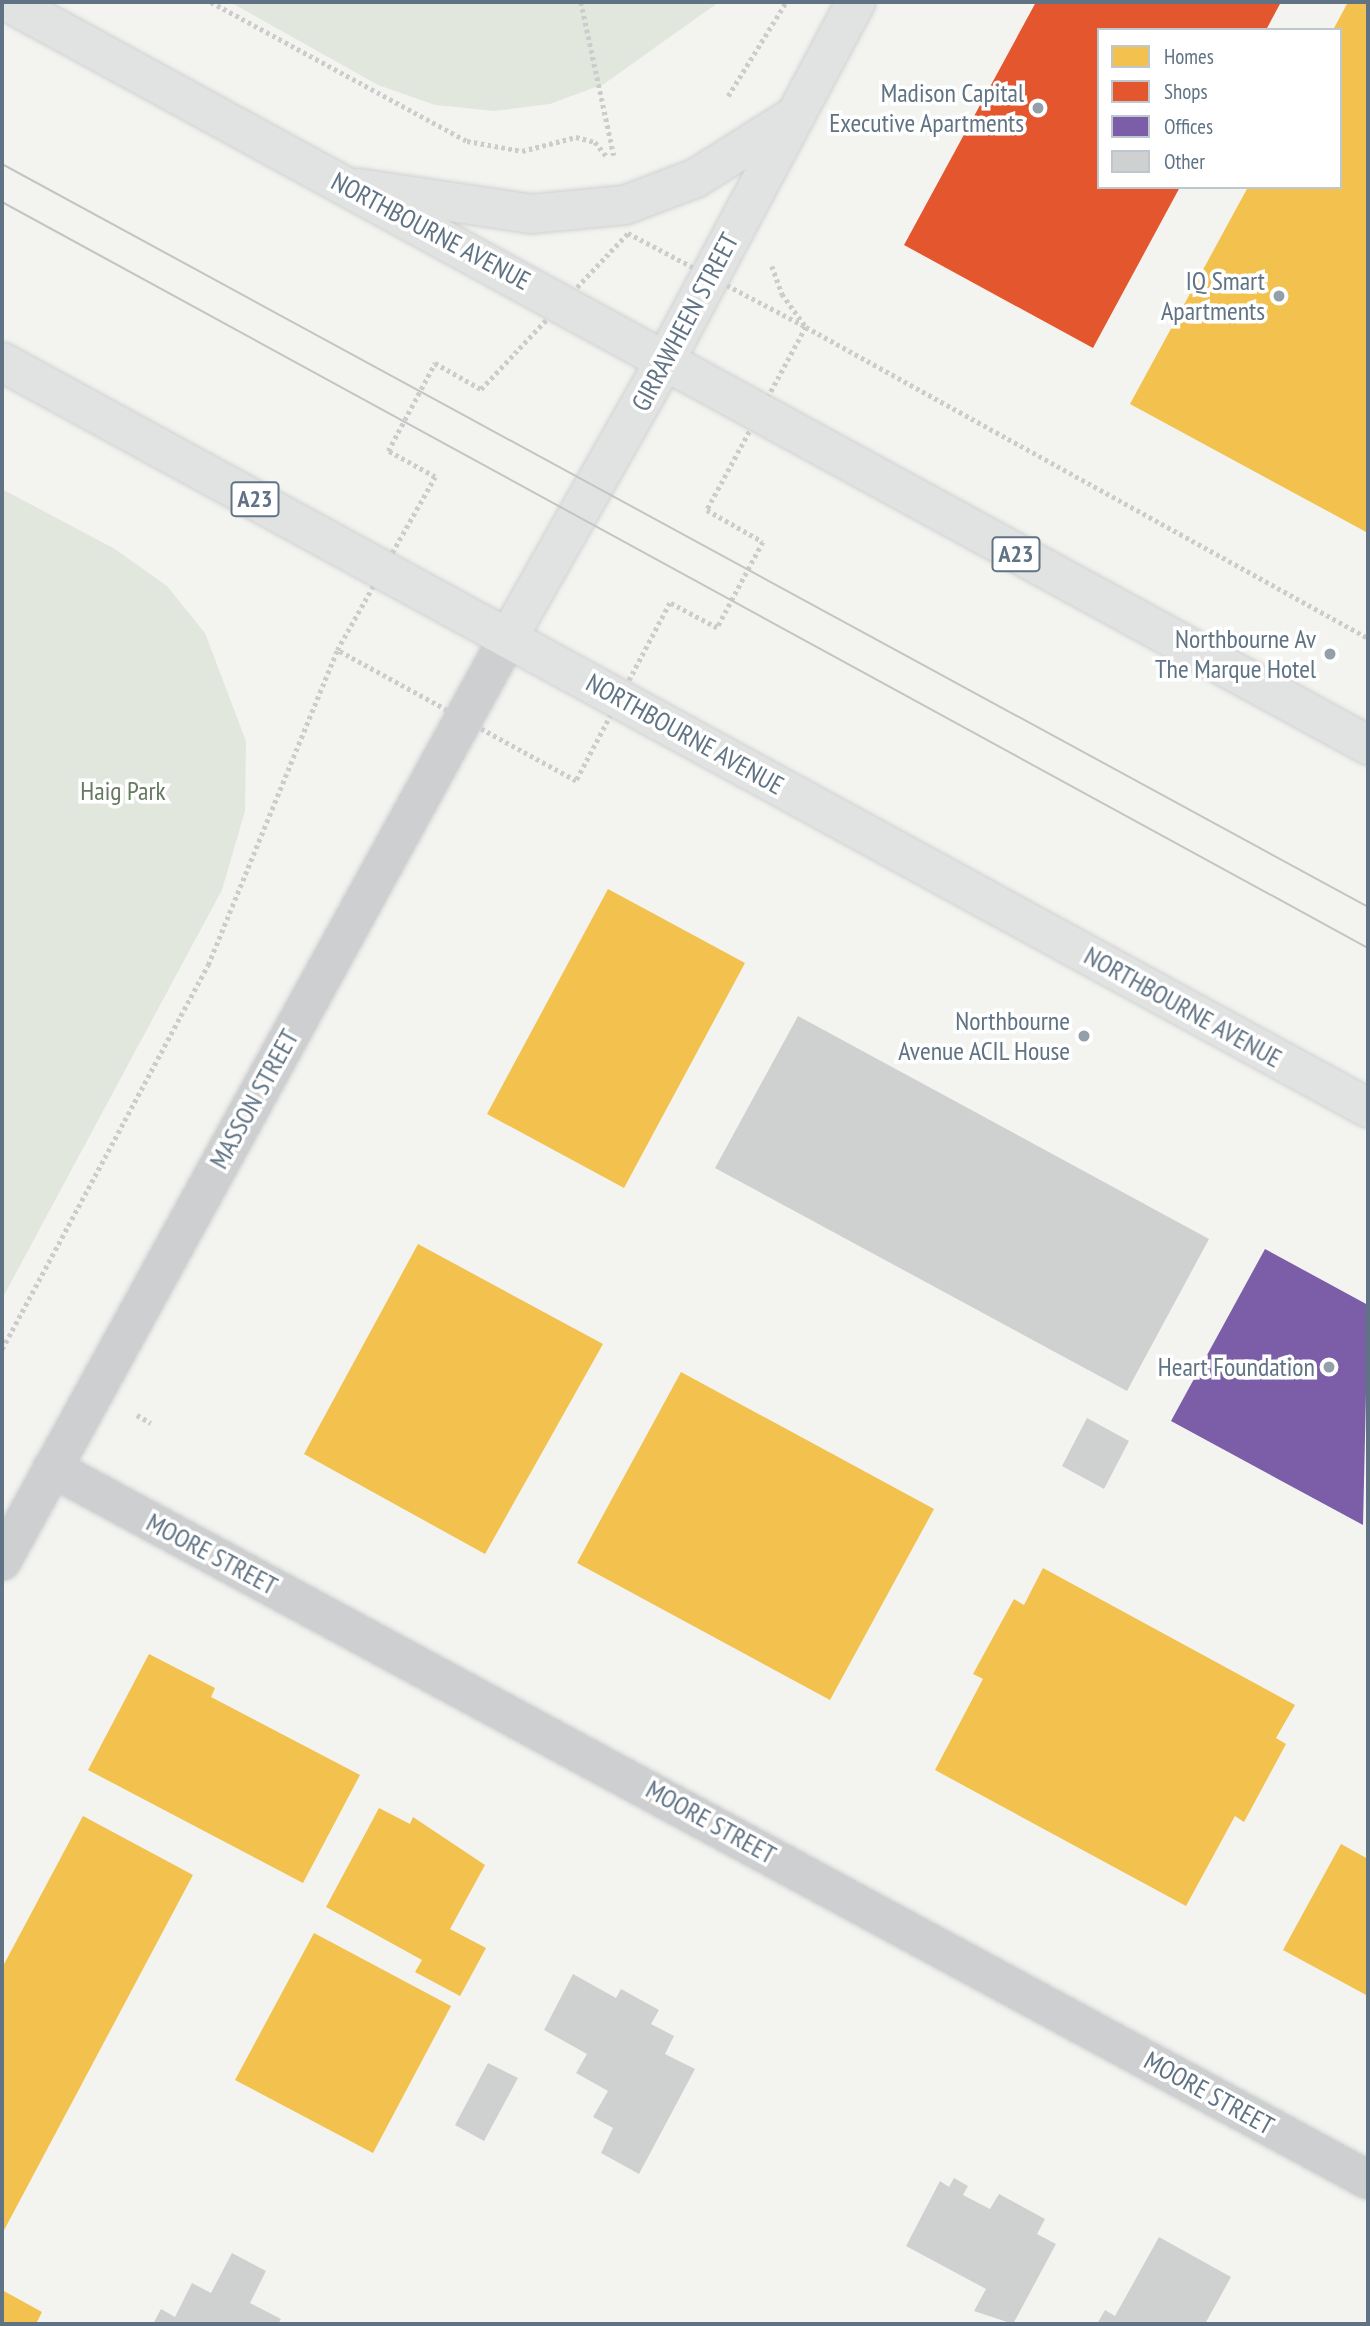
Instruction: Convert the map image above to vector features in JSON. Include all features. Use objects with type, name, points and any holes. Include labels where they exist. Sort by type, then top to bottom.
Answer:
[{"type":"main road","name":"NORTHBOURNE AVENUE","points":[[8,2],[1368,745]]},
{"type":"main road","name":"GIRRAWHEEN STREET","points":[[508,638],[665,361],[856,2]]},
{"type":"main road","points":[[349,187],[531,214],[625,205],[696,178],[796,116]]},
{"type":"main road","name":"NORTHBOURNE AVENUE","points":[[2,362],[1368,1108]]},
{"type":"street","name":"MASSON STREET","points":[[2,1561],[508,638]]},
{"type":"street","name":"MOORE STREET","points":[[52,1468],[1368,2180]]},
{"type":"path","points":[[211,2],[467,141],[522,151],[564,137],[587,139],[613,163],[608,103],[581,2]]},
{"type":"path","points":[[739,82],[786,2]]},
{"type":"path","points":[[806,327],[1368,638]]},
{"type":"path","points":[[2,1349],[208,965],[337,650]]},
{"type":"green space","points":[[230,2],[719,2],[604,84],[550,104],[494,111],[435,105],[378,85]]},
{"type":"green space","name":"Haig Park","points":[[2,489],[115,549],[167,586],[205,633],[246,741],[245,811],[222,890],[2,1299]]},
{"type":"building: Homes","name":"IQ Smart Apartments","points":[[1348,2],[1368,2],[1368,533],[1130,404],[1247,189],[1342,189],[1342,28],[1334,28]]},
{"type":"building: Homes","points":[[608,889],[745,963],[624,1188],[487,1114]]},
{"type":"building: Homes","points":[[418,1244],[603,1344],[485,1554],[304,1454]]},
{"type":"building: Homes","points":[[681,1372],[934,1509],[830,1700],[577,1563]]},
{"type":"building: Homes","points":[[1043,1568],[1295,1705],[1276,1738],[1286,1744],[1244,1822],[1235,1816],[1186,1906],[935,1770],[983,1679],[973,1674],[1014,1599],[1024,1605]]},
{"type":"building: Homes","points":[[149,1654],[215,1688],[211,1697],[360,1775],[303,1883],[88,1770]]},
{"type":"building: Homes","points":[[379,1808],[410,1824],[413,1817],[485,1865],[450,1929],[486,1948],[460,1996],[415,1972],[422,1960],[326,1907]]},
{"type":"building: Homes","points":[[83,1816],[193,1875],[2,2234],[2,1968]]},
{"type":"building: Homes","points":[[1341,1844],[1368,1859],[1368,1996],[1283,1950]]},
{"type":"building: Homes","points":[[314,1933],[451,2006],[373,2153],[235,2080]]},
{"type":"building: Homes","points":[[2,2290],[42,2312],[36,2324],[2,2324]]},
{"type":"building: Shops","name":"Madison Capital Executive Apartments","points":[[1036,2],[1281,2],[1267,28],[1097,28],[1097,189],[1179,189],[1093,348],[904,245]]},
{"type":"building: Offices","points":[[1265,1249],[1368,1305],[1363,1525],[1171,1421]]},
{"type":"building: Other","points":[[798,1016],[1209,1239],[1127,1391],[715,1168]]},
{"type":"building: Other","points":[[1087,1418],[1129,1441],[1104,1489],[1062,1466]]},
{"type":"building: Other","points":[[573,1974],[616,1998],[621,1989],[659,2010],[651,2024],[674,2036],[665,2054],[695,2069],[639,2174],[601,2153],[613,2128],[593,2117],[608,2091],[576,2073],[587,2054],[544,2030]]},
{"type":"building: Other","points":[[488,2063],[518,2078],[484,2141],[455,2125]]},
{"type":"building: Other","points":[[954,2178],[968,2186],[963,2195],[990,2209],[999,2194],[1045,2219],[1037,2234],[1056,2244],[1013,2324],[974,2311],[986,2289],[906,2246],[940,2181],[949,2187]]},
{"type":"building: Other","points":[[1159,2237],[1231,2277],[1205,2324],[1097,2324],[1105,2310],[1115,2316]]},
{"type":"building: Other","points":[[232,2253],[266,2271],[250,2303],[281,2319],[278,2324],[153,2324],[161,2309],[175,2317],[192,2283],[211,2293]]},
{"type":"tram line","points":[[2,164],[1368,907]]},
{"type":"tram line","points":[[2,202],[1368,948]]},
{"type":"place","name":"Madison Capital Executive Apartments","points":[[1038,108]]},
{"type":"place","name":"IQ Smart Apartments","points":[[1279,296]]},
{"type":"place","name":"Northbourne Av The Marque Hotel","points":[[1330,654]]},
{"type":"place","name":"Northbourne Avenue ACIL House","points":[[1084,1036]]},
{"type":"place","name":"Heart Foundation","points":[[1329,1367]]}]
